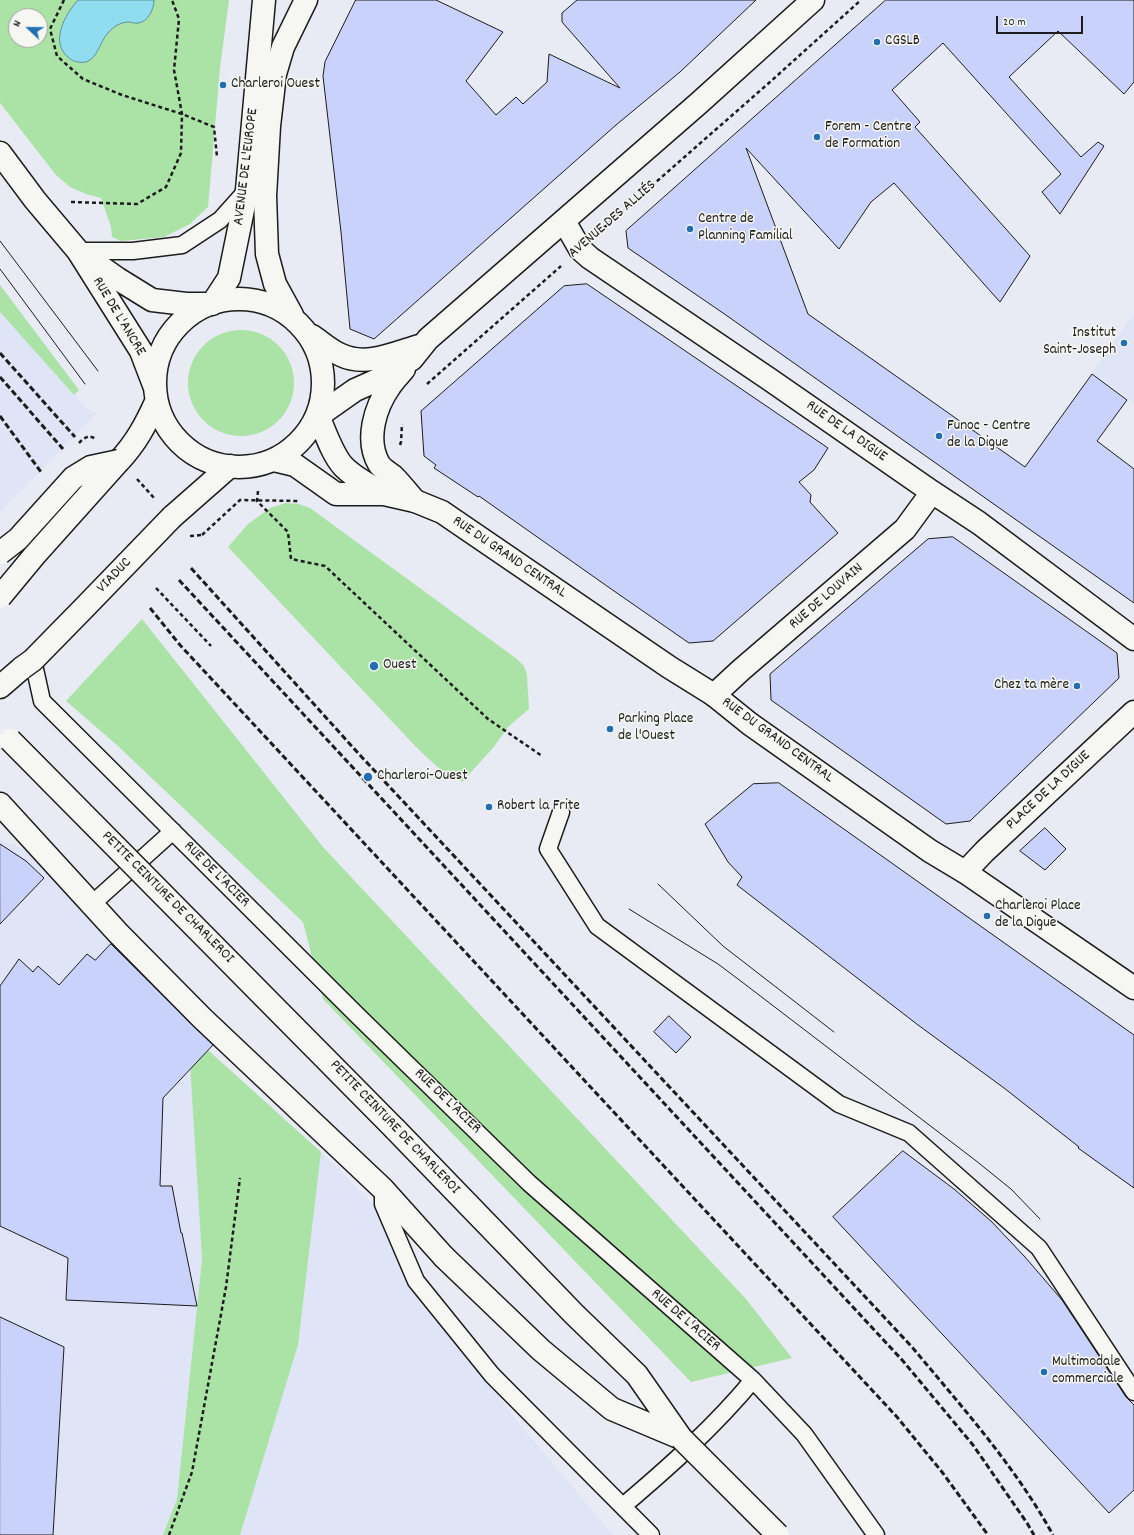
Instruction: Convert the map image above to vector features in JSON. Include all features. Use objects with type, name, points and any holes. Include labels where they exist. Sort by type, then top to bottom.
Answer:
[{"type":"main road","name":"AVENUE DE L'EUROPE","points":[[212,304],[229,278],[247,190],[264,0]]},
{"type":"main road","name":"AVENUE DE L'EUROPE","points":[[292,315],[275,284],[267,254],[265,196],[269,126],[275,74],[283,47],[306,0]]},
{"type":"main road","name":"AVENUE DES ALLIÉS","points":[[318,416],[355,390],[382,378],[417,352],[428,339],[564,221],[813,0]]},
{"type":"main road","name":"RUE DE L'ANCRE","points":[[0,153],[35,200],[78,251],[140,351],[167,429],[178,442],[191,453],[207,460],[230,466],[262,466],[274,460]]},
{"type":"main road","name":"RUE DE LA DIGUE","points":[[564,221],[580,249],[590,258],[979,523],[1134,639]]},
{"type":"main road","name":"RUE DE L'ANCRE","points":[[78,251],[118,279],[152,300],[186,304],[212,304]]},
{"type":"main road","points":[[0,597],[34,556],[130,450],[144,429],[155,394],[156,364],[164,345],[176,328],[187,318],[212,304],[230,297],[250,298],[267,302],[292,315],[312,336],[341,356],[355,360],[375,359],[417,352]]},
{"type":"main road","points":[[274,460],[304,437],[318,416],[323,385],[323,366],[312,336]]},
{"type":"main road","name":"RUE DU GRAND CENTRAL","points":[[415,501],[394,477],[380,466],[374,454],[372,435],[376,414],[382,400],[390,386],[417,352]]},
{"type":"main road","name":"RUE DU GRAND CENTRAL","points":[[318,416],[335,453],[343,466],[384,494]]},
{"type":"main road","name":"RUE DU GRAND CENTRAL","points":[[274,460],[295,464],[336,494],[384,494],[415,501],[442,512],[668,667],[714,695],[750,724],[930,851],[965,872],[1134,988]]},
{"type":"main road","points":[[0,553],[18,539],[73,478],[91,467],[119,461]]},
{"type":"main road","name":"VIADUC","points":[[0,687],[27,664],[172,517],[230,466]]},
{"type":"main road","name":"RUE DE LOUVAIN","points":[[714,695],[905,529],[932,492]]},
{"type":"main road","name":"PLACE DE LA DIGUE","points":[[965,872],[983,853],[1134,712]]},
{"type":"main road","name":"PETITE CEINTURE DE CHARLEROI","points":[[0,731],[396,1129],[574,1314],[637,1375],[681,1438],[778,1535]]},
{"type":"main road","points":[[0,804],[118,933],[202,1018],[383,1189],[444,1257],[541,1350],[612,1409],[681,1438]]},
{"type":"main road","points":[[0,824],[15,830],[50,858]]},
{"type":"lane","points":[[78,251],[133,251],[182,245],[220,220],[247,190]]},
{"type":"lane","name":"RUE DE L'ACIER","points":[[27,664],[42,701],[350,1008],[529,1183],[753,1380],[804,1434],[876,1535]]},
{"type":"lane","points":[[561,812],[548,849],[597,926],[839,1104],[909,1133],[1039,1248],[1134,1392]]},
{"type":"lane","points":[[92,904],[173,832]]},
{"type":"lane","points":[[383,1189],[383,1204],[416,1281],[492,1375],[651,1535]]},
{"type":"lane","points":[[628,1511],[730,1408],[753,1380]]},
{"type":"lane","points":[[628,1511],[642,1535]]},
{"type":"path","points":[[64,0],[50,29],[57,56],[83,79],[122,95],[182,114],[214,127],[217,157]]},
{"type":"path","points":[[35,200],[137,204],[166,187],[181,153],[182,114],[174,70],[179,19],[172,0]]},
{"type":"path","name":"AVENUE DES ALLIÉS","points":[[424,387],[764,88],[861,0]]},
{"type":"path","points":[[394,449],[399,446],[401,442],[402,419]]},
{"type":"path","points":[[258,491],[257,500],[288,532],[291,559],[325,566],[488,718],[542,756]]},
{"type":"path","points":[[156,588],[211,646]]},
{"type":"path","points":[[169,1535],[192,1472],[226,1286],[240,1178]]},
{"type":"shaded area","points":[[0,311],[88,410],[97,413],[0,512]]},
{"type":"shaded area","name":"Institut Saint-Joseph","points":[[1134,314],[1134,403],[1092,372]]},
{"type":"shaded area","points":[[0,840],[28,851],[168,1003],[188,1032],[202,1259],[177,1499],[163,1535],[0,1535]]},
{"type":"shaded area","points":[[321,1152],[375,1206],[404,1271],[516,1420],[613,1535],[240,1535],[298,1345]]},
{"type":"green space","points":[[0,0],[229,0],[220,68],[208,207],[190,224],[164,237],[121,241],[112,237],[111,227],[101,198],[86,194],[70,187],[56,175],[0,103]]},
{"type":"green space","points":[[0,285],[79,390],[74,395],[0,312]]},
{"type":"green space","points":[[241,330],[261,334],[279,345],[290,363],[294,383],[290,403],[279,421],[261,432],[241,436],[221,432],[203,421],[192,403],[188,383],[192,363],[203,345],[221,334]]},
{"type":"green space","points":[[286,503],[299,504],[310,508],[517,659],[524,666],[527,675],[529,709],[508,727],[493,748],[462,782],[448,770],[445,774],[417,748],[228,547],[248,524],[270,508]]},
{"type":"green space","points":[[142,619],[323,847],[746,1299],[792,1358],[691,1382],[323,999],[303,922],[118,746],[66,701]]},
{"type":"green space","points":[[188,1032],[321,1152],[298,1345],[240,1535],[163,1535],[177,1499],[202,1259]]},
{"type":"water","points":[[78,0],[154,0],[152,11],[145,20],[137,23],[123,23],[114,27],[105,36],[93,57],[86,62],[82,62],[71,59],[63,52],[60,45],[61,29],[64,21]]},
{"type":"building","points":[[356,0],[436,0],[503,32],[466,81],[496,115],[516,97],[523,104],[547,82],[549,54],[620,88],[562,22],[562,13],[577,0],[756,0],[680,72],[616,125],[374,339],[350,329],[341,232],[323,76],[325,62]]},
{"type":"building","points":[[886,0],[1134,0],[1134,82],[1124,94],[1058,31],[1009,77],[1081,157],[1098,142],[1104,146],[1060,214],[1042,192],[1061,174],[943,43],[892,90],[920,122],[915,127],[1030,256],[1000,302],[894,183],[871,202],[839,249],[746,148],[808,314],[1025,467],[1092,374],[1127,400],[1097,441],[1134,469],[1134,603],[723,313],[628,248],[626,231]]},
{"type":"building","points":[[587,284],[828,448],[814,470],[799,482],[811,495],[810,502],[838,533],[713,641],[689,643],[479,496],[478,497],[434,468],[436,465],[424,456],[421,411],[564,286]]},
{"type":"building","points":[[953,537],[1117,653],[1119,678],[970,821],[946,824],[771,700],[770,674],[928,539]]},
{"type":"building","points":[[779,783],[1134,1035],[1134,1188],[1078,1148],[1079,1147],[1004,1088],[918,1025],[737,885],[742,877],[728,862],[705,824],[753,784]]},
{"type":"building","points":[[1045,828],[1066,849],[1045,870],[1020,851]]},
{"type":"building","points":[[0,844],[26,861],[44,878],[0,924]]},
{"type":"building","points":[[111,944],[213,1045],[163,1098],[160,1186],[172,1186],[197,1306],[66,1300],[68,1258],[0,1226],[0,986],[19,959],[33,972],[38,966],[59,985],[87,954],[95,960]]},
{"type":"building","points":[[669,1016],[691,1037],[676,1053],[654,1032]]},
{"type":"building","name":"Multimodale commerciale","points":[[903,1151],[954,1189],[992,1222],[1025,1257],[1062,1300],[1126,1397],[1134,1405],[1134,1490],[1109,1513],[833,1217]]},
{"type":"building","points":[[0,1317],[64,1347],[53,1535],[0,1535]]},
{"type":"tram line","points":[[0,241],[98,371]]},
{"type":"tram line","points":[[0,269],[85,384]]},
{"type":"tram line","points":[[658,884],[723,946],[834,1032]]},
{"type":"tram line","points":[[629,909],[718,964],[742,982],[975,1160],[1011,1189],[1040,1219]]},
{"type":"railway","points":[[0,353],[75,437]]},
{"type":"railway","points":[[0,377],[63,449]]},
{"type":"railway","points":[[0,416],[41,472]]},
{"type":"railway","points":[[191,568],[358,753],[912,1347],[1005,1461],[1022,1485],[1053,1535]]},
{"type":"railway","points":[[179,580],[903,1361],[973,1445],[1034,1535]]},
{"type":"railway","points":[[150,608],[180,645],[897,1417],[942,1472],[988,1535]]},
{"type":"place","name":"CGSLB","points":[[877,42]]},
{"type":"place","name":"Charleroi Ouest","points":[[223,85]]},
{"type":"place","name":"Forem - Centre de Formation","points":[[817,137]]},
{"type":"place","name":"Centre de Planning Familial","points":[[690,229]]},
{"type":"place","name":"Institut Saint-Joseph","points":[[1124,343]]},
{"type":"place","name":"Funoc - Centre de la Digue","points":[[939,436]]},
{"type":"place","name":"Ouest","points":[[374,666]]},
{"type":"place","name":"Chez ta mère","points":[[1077,686]]},
{"type":"place","name":"Parking Place de l'Ouest","points":[[610,729]]},
{"type":"place","name":"Charleroi-Ouest","points":[[368,777]]},
{"type":"place","name":"Robert la Frite","points":[[489,807]]},
{"type":"place","name":"Charleroi Place de la Digue","points":[[987,916]]},
{"type":"place","name":"Multimodale commerciale","points":[[1044,1372]]}]
